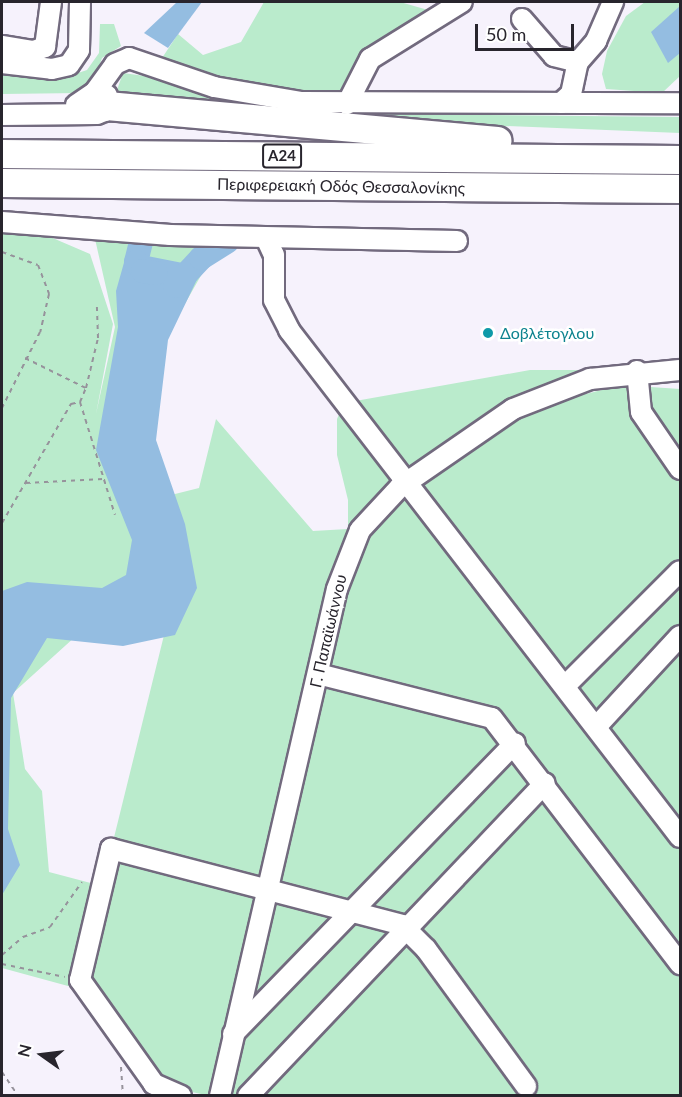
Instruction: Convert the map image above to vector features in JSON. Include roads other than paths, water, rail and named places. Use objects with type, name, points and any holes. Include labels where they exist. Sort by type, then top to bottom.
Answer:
[{"type":"highway","points":[[107,106],[524,144],[562,159]]},
{"type":"highway","name":"Περιφερειακή Οδός Θεσσαλονίκης","points":[[2,154],[681,160]]},
{"type":"highway","name":"Περιφερειακή Οδός Θεσσαλονίκης","points":[[2,183],[681,189]]},
{"type":"street","points":[[2,46],[34,51],[45,47],[51,2]]},
{"type":"street","points":[[2,63],[52,69],[69,65],[79,50],[80,2]]},
{"type":"street","points":[[347,104],[370,60],[462,2]]},
{"type":"street","points":[[561,103],[570,94],[578,62],[596,41],[616,3]]},
{"type":"street","points":[[522,18],[554,56],[578,62]]},
{"type":"street","points":[[76,105],[120,60],[134,59],[239,93],[347,104],[681,104]]},
{"type":"street","points":[[578,62],[591,93],[610,103]]},
{"type":"street","points":[[106,76],[107,106]]},
{"type":"street","points":[[2,104],[107,106]]},
{"type":"street","points":[[2,115],[87,115],[107,106]]},
{"type":"street","points":[[2,222],[266,238],[457,241]]},
{"type":"street","points":[[266,238],[274,255],[272,289],[282,318],[409,480],[681,837]]},
{"type":"street","points":[[637,370],[641,412],[681,470]]},
{"type":"street","name":"Γ. Παπαϊωάννου","points":[[220,1095],[266,888],[351,545],[377,508],[409,480],[474,432],[531,400],[579,382],[637,370],[681,370]]},
{"type":"street","points":[[566,685],[681,571]]},
{"type":"street","points":[[596,727],[681,636]]},
{"type":"street","points":[[318,674],[492,718],[515,743],[681,963]]},
{"type":"street","points":[[234,1034],[355,912],[515,743]]},
{"type":"street","points":[[248,1095],[545,783]]},
{"type":"street","points":[[181,1095],[154,1084],[80,980],[111,849],[266,888],[408,929],[526,1086]]},
{"type":"water","points":[[177,2],[202,2],[168,48],[144,33]]},
{"type":"water","points":[[680,6],[680,53],[668,63],[651,32]]},
{"type":"water","points":[[127,252],[203,267],[168,340],[156,440],[185,524],[197,588],[175,635],[123,646],[47,638],[11,698],[8,829],[20,865],[2,895],[2,591],[27,582],[102,588],[126,575],[132,540],[96,450],[118,327],[116,291]]},
{"type":"waterway","points":[[142,238],[136,262],[143,271],[156,273]]},
{"type":"waterway","points":[[175,286],[201,258],[227,242]]},
{"type":"place","name":"Δοβλέτογλου","points":[[488,333]]}]
